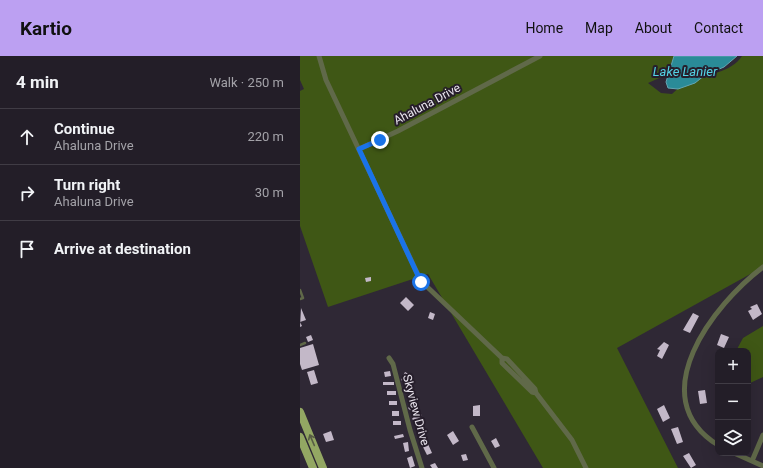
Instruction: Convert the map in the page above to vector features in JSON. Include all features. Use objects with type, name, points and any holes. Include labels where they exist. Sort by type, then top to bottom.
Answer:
[{"type":"main road","points":[[300,412],[323,468]]},
{"type":"main road","points":[[300,437],[313,468]]},
{"type":"street","points":[[319,56],[326,80],[421,282],[502,358],[502,363],[532,392],[536,393],[572,440],[586,468]]},
{"type":"street","name":"Ahaluna Drive","points":[[359,149],[398,131],[540,56]]},
{"type":"street","points":[[715,443],[705,436],[692,417],[686,401],[686,373],[694,349],[713,317],[751,276],[763,267]]},
{"type":"street","name":"Skyview Drive","points":[[389,358],[393,364],[410,430],[422,468]]},
{"type":"street","points":[[472,427],[494,468]]},
{"type":"street","points":[[752,461],[763,435]]},
{"type":"street","points":[[741,456],[763,466]]},
{"type":"lane","points":[[300,290],[303,298],[300,299]]},
{"type":"lane","points":[[300,345],[305,343]]},
{"type":"green space","points":[[300,56],[675,56],[664,76],[648,83],[661,93],[672,94],[687,81],[718,72],[732,66],[742,56],[763,56],[763,267],[617,348],[678,468],[543,468],[428,274],[328,307],[300,226],[300,91],[304,89],[300,80]]},
{"type":"green space","points":[[763,326],[763,377],[751,383],[751,348],[738,348],[743,338]]},
{"type":"water","name":"Lake Lanier","points":[[674,56],[737,56],[724,67],[705,75],[695,83],[678,89],[668,88],[666,82]]},
{"type":"building","points":[[371,277],[371,281],[366,282],[365,278]]},
{"type":"building","points":[[406,297],[414,305],[408,311],[400,303]]},
{"type":"building","points":[[757,304],[762,314],[753,320],[748,311],[752,309],[750,307]]},
{"type":"building","points":[[301,308],[306,320],[300,322]]},
{"type":"building","points":[[430,312],[435,314],[433,320],[428,318]]},
{"type":"building","points":[[693,313],[699,316],[690,333],[683,330]]},
{"type":"building","points":[[721,334],[729,337],[724,348],[717,345]]},
{"type":"building","points":[[311,335],[313,340],[308,342],[306,337]]},
{"type":"building","points":[[664,342],[669,345],[662,359],[657,356],[660,350],[657,349]]},
{"type":"building","points":[[313,344],[319,365],[302,370],[300,364],[300,348]]},
{"type":"building","points":[[314,370],[318,383],[311,385],[307,372]]},
{"type":"building","points":[[390,371],[391,376],[385,377],[384,372]]},
{"type":"building","points":[[405,372],[411,375],[407,383],[401,380]]},
{"type":"building","points":[[383,382],[394,382],[394,385],[383,385]]},
{"type":"building","points":[[408,387],[411,389],[407,393],[405,392]]},
{"type":"building","points":[[705,390],[707,403],[700,404],[698,391]]},
{"type":"building","points":[[387,391],[396,391],[396,395],[387,395]]},
{"type":"building","points":[[389,401],[397,401],[397,405],[389,405]]},
{"type":"building","points":[[414,402],[417,405],[411,411],[408,408]]},
{"type":"building","points":[[480,405],[480,416],[473,416],[473,406]]},
{"type":"building","points":[[664,405],[670,418],[663,422],[657,409]]},
{"type":"building","points":[[392,411],[399,411],[399,416],[392,416]]},
{"type":"building","points":[[418,412],[422,415],[416,422],[412,419]]},
{"type":"building","points":[[393,421],[401,421],[401,425],[393,425]]},
{"type":"building","points":[[678,427],[683,442],[677,444],[671,429]]},
{"type":"building","points":[[331,431],[334,440],[326,442],[323,434]]},
{"type":"building","points":[[453,431],[459,441],[453,445],[447,435]]},
{"type":"building","points":[[403,434],[404,437],[395,439],[394,436]]},
{"type":"building","points":[[496,438],[500,446],[495,448],[491,441]]},
{"type":"building","points":[[408,442],[409,451],[405,452],[403,443]]},
{"type":"building","points":[[428,444],[432,453],[427,455],[423,447]]},
{"type":"building","points":[[689,453],[696,465],[691,468],[683,456]]},
{"type":"building","points":[[466,454],[468,460],[463,461],[461,455]]},
{"type":"building","points":[[412,456],[415,466],[410,468],[407,458]]},
{"type":"building","points":[[435,463],[438,468],[432,468],[430,465]]},
{"type":"route","points":[[380,140],[359,149],[421,282]]}]
